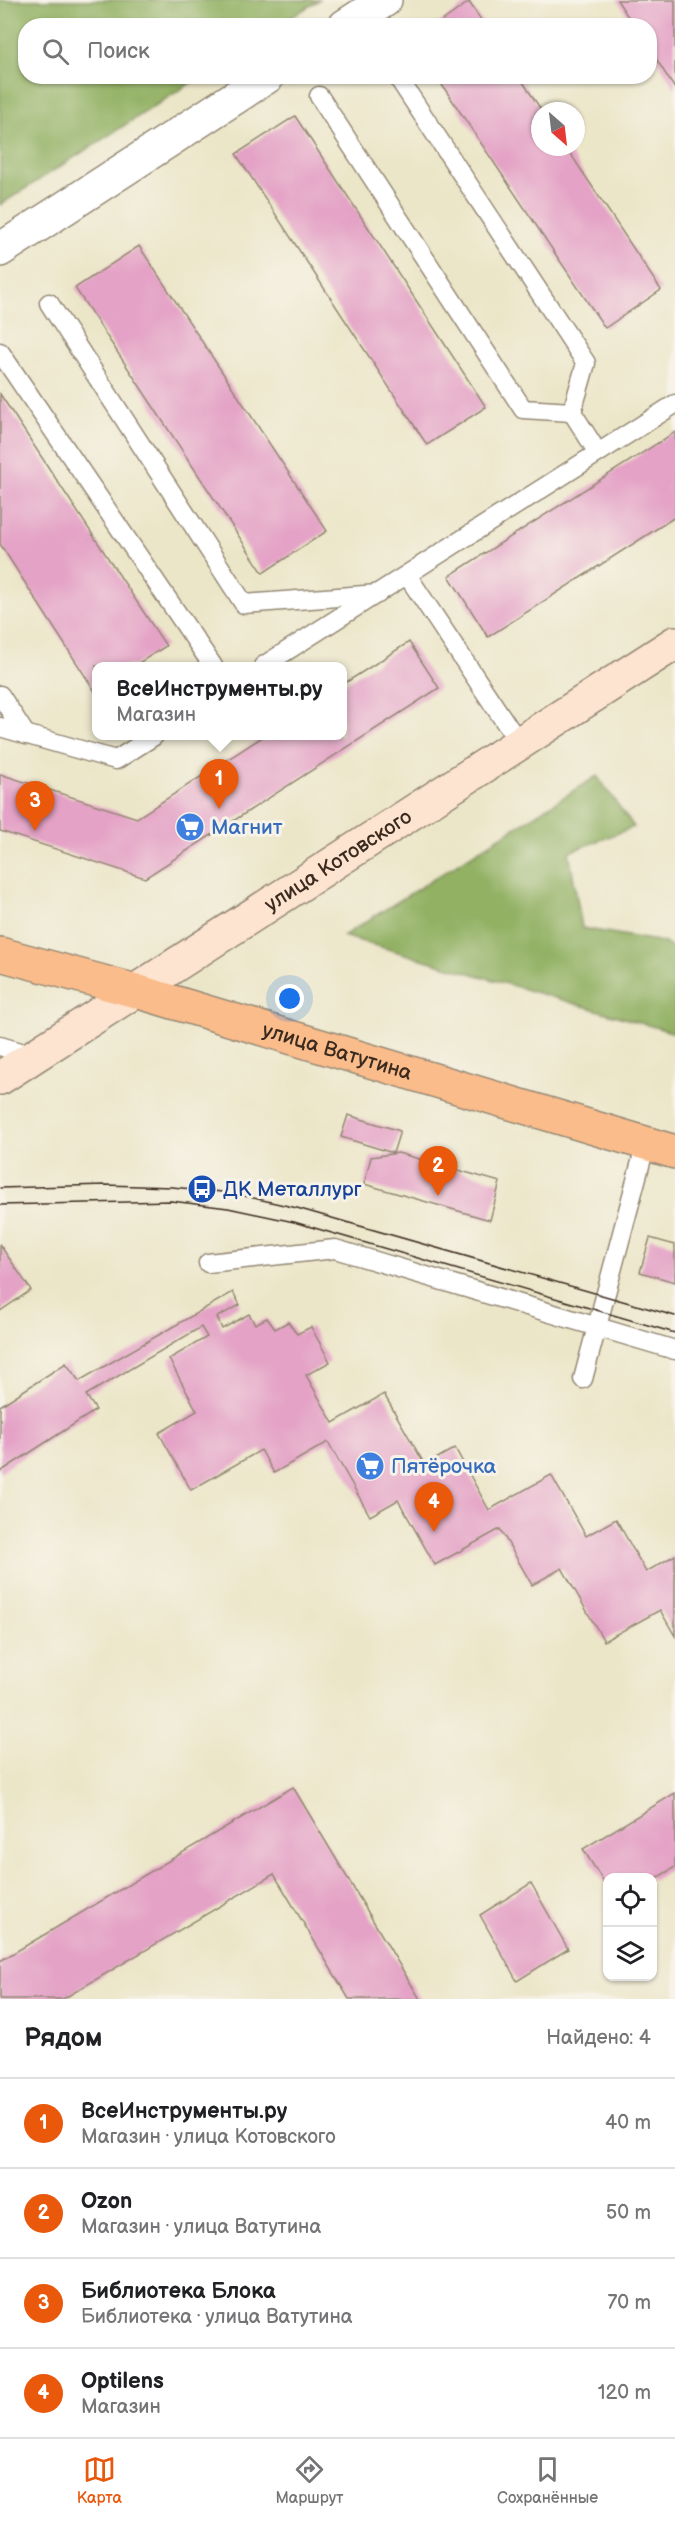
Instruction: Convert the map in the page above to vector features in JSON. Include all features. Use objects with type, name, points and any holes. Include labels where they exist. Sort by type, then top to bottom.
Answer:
[{"type":"main road","name":"улица Котовского","points":[[0,1078],[675,643]]},
{"type":"main road","name":"улица Ватутина","points":[[0,954],[660,1147]]},
{"type":"street","points":[[357,18],[385,0]]},
{"type":"street","points":[[0,250],[256,84]]},
{"type":"lane","points":[[402,84],[586,363],[572,412],[598,453]]},
{"type":"lane","points":[[319,96],[523,409],[572,412]]},
{"type":"lane","points":[[49,303],[244,604],[378,594]]},
{"type":"lane","points":[[0,352],[210,662]]},
{"type":"lane","points":[[269,662],[675,404]]},
{"type":"lane","points":[[407,575],[519,743]]},
{"type":"lane","points":[[0,694],[26,735]]},
{"type":"lane","points":[[0,728],[116,760],[146,740]]},
{"type":"lane","points":[[0,1046],[34,1056]]},
{"type":"lane","points":[[583,1379],[597,1328],[660,1147]]},
{"type":"lane","points":[[208,1263],[335,1249],[675,1350]]},
{"type":"green space","points":[[0,0],[319,0],[290,18],[18,18],[18,84],[189,84],[0,205]]},
{"type":"green space","points":[[597,776],[634,827],[569,852],[582,928],[663,942],[675,949],[675,1033],[343,936]]},
{"type":"building","points":[[617,0],[675,0],[675,89],[657,60],[657,18],[629,18]]},
{"type":"building","points":[[469,2],[480,18],[446,18]]},
{"type":"building","points":[[441,84],[524,84],[536,102],[531,102],[531,156],[572,156],[661,290],[605,328]]},
{"type":"building","points":[[295,116],[486,407],[427,445],[236,154]]},
{"type":"building","points":[[139,246],[327,531],[263,573],[75,288]]},
{"type":"building","points":[[0,394],[166,646],[140,662],[92,662],[92,687],[0,544]]},
{"type":"building","points":[[675,432],[675,517],[488,637],[449,576]]},
{"type":"building","points":[[409,642],[439,688],[145,878],[0,831],[0,774],[137,818],[258,740],[347,740],[347,682]]},
{"type":"building","points":[[348,1115],[400,1131],[393,1153],[341,1137]]},
{"type":"building","points":[[398,1153],[500,1182],[490,1220],[364,1184],[371,1157]]},
{"type":"building","points":[[650,1238],[675,1245],[675,1282],[640,1272]]},
{"type":"building","points":[[0,1245],[31,1290],[0,1311]]},
{"type":"building","points":[[233,1292],[240,1305],[217,1317],[222,1329],[249,1314],[255,1324],[267,1318],[275,1329],[288,1322],[297,1334],[311,1327],[330,1362],[306,1375],[333,1423],[384,1394],[425,1465],[455,1448],[489,1510],[551,1475],[586,1536],[616,1519],[646,1572],[675,1555],[675,1636],[660,1610],[604,1641],[562,1568],[532,1585],[500,1529],[435,1565],[398,1500],[370,1516],[328,1442],[274,1473],[261,1450],[191,1490],[159,1433],[197,1411],[169,1359],[207,1337],[201,1327],[86,1395],[96,1410],[0,1472],[0,1406],[66,1363],[79,1381]]},
{"type":"building","points":[[293,1787],[420,1999],[349,1999],[274,1874],[63,1999],[0,1999],[0,1961]]},
{"type":"building","points":[[675,1793],[675,1867],[657,1878],[657,1873],[603,1873],[603,1881],[583,1849]]},
{"type":"building","points":[[531,1883],[568,1949],[517,1981],[480,1915]]},
{"type":"tram line","points":[[0,1188],[105,1185],[172,1187],[232,1193],[297,1208],[675,1316]]},
{"type":"tram line","points":[[0,1205],[171,1201],[228,1208],[294,1222],[675,1333]]},
{"type":"place","name":"ВсеИнструменты.ру","points":[[219,809]]},
{"type":"place","name":"Магнит","points":[[190,827]]},
{"type":"place","name":"Библиотека Блока","points":[[35,831]]},
{"type":"place","name":"ДК Металлург","points":[[202,1189]]},
{"type":"place","name":"Ozon","points":[[438,1196]]},
{"type":"place","name":"Пятёрочка","points":[[370,1466]]},
{"type":"place","name":"Optilens","points":[[434,1532]]}]
